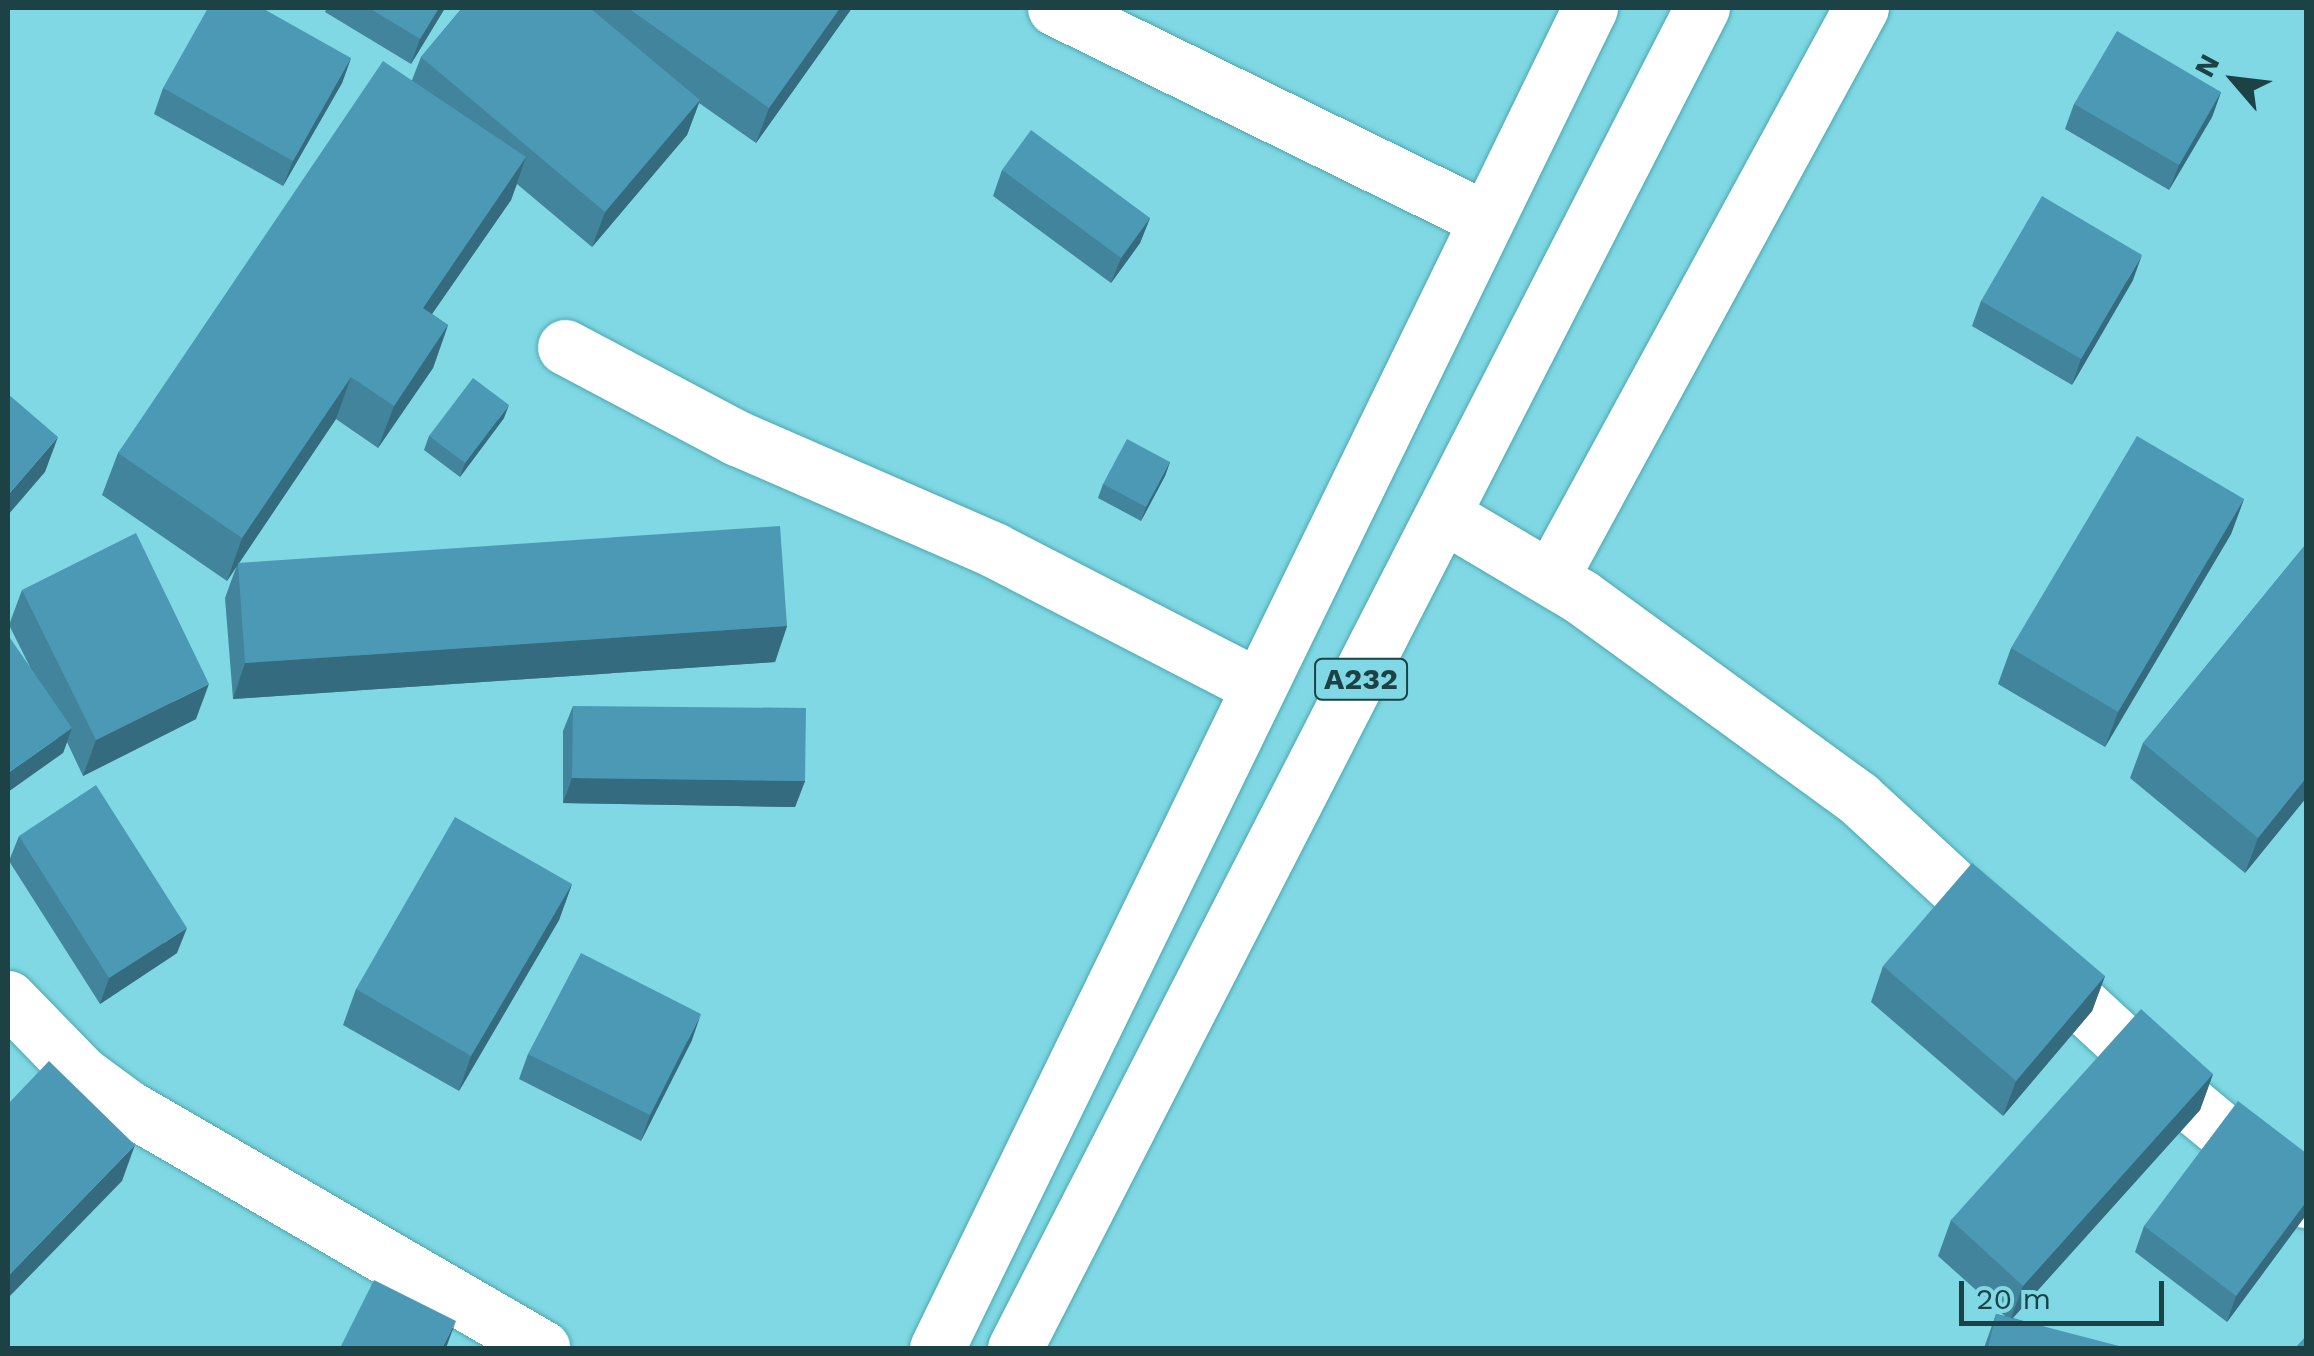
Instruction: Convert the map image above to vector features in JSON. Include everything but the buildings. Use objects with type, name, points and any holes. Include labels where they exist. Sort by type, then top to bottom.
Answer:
[{"type":"main road","points":[[1055,8],[1486,219]]},
{"type":"main road","name":"A232","points":[[937,1348],[1256,685],[1590,8]]},
{"type":"main road","name":"A232","points":[[1015,1348],[1445,516],[1702,8]]},
{"type":"main road","points":[[1551,578],[1861,8]]},
{"type":"main road","points":[[566,346],[738,438],[994,550],[1256,685]]},
{"type":"main road","points":[[1445,516],[1551,578],[1858,798],[2190,1104],[2306,1200]]},
{"type":"main road","points":[[8,998],[82,1073],[128,1108],[542,1348]]}]
